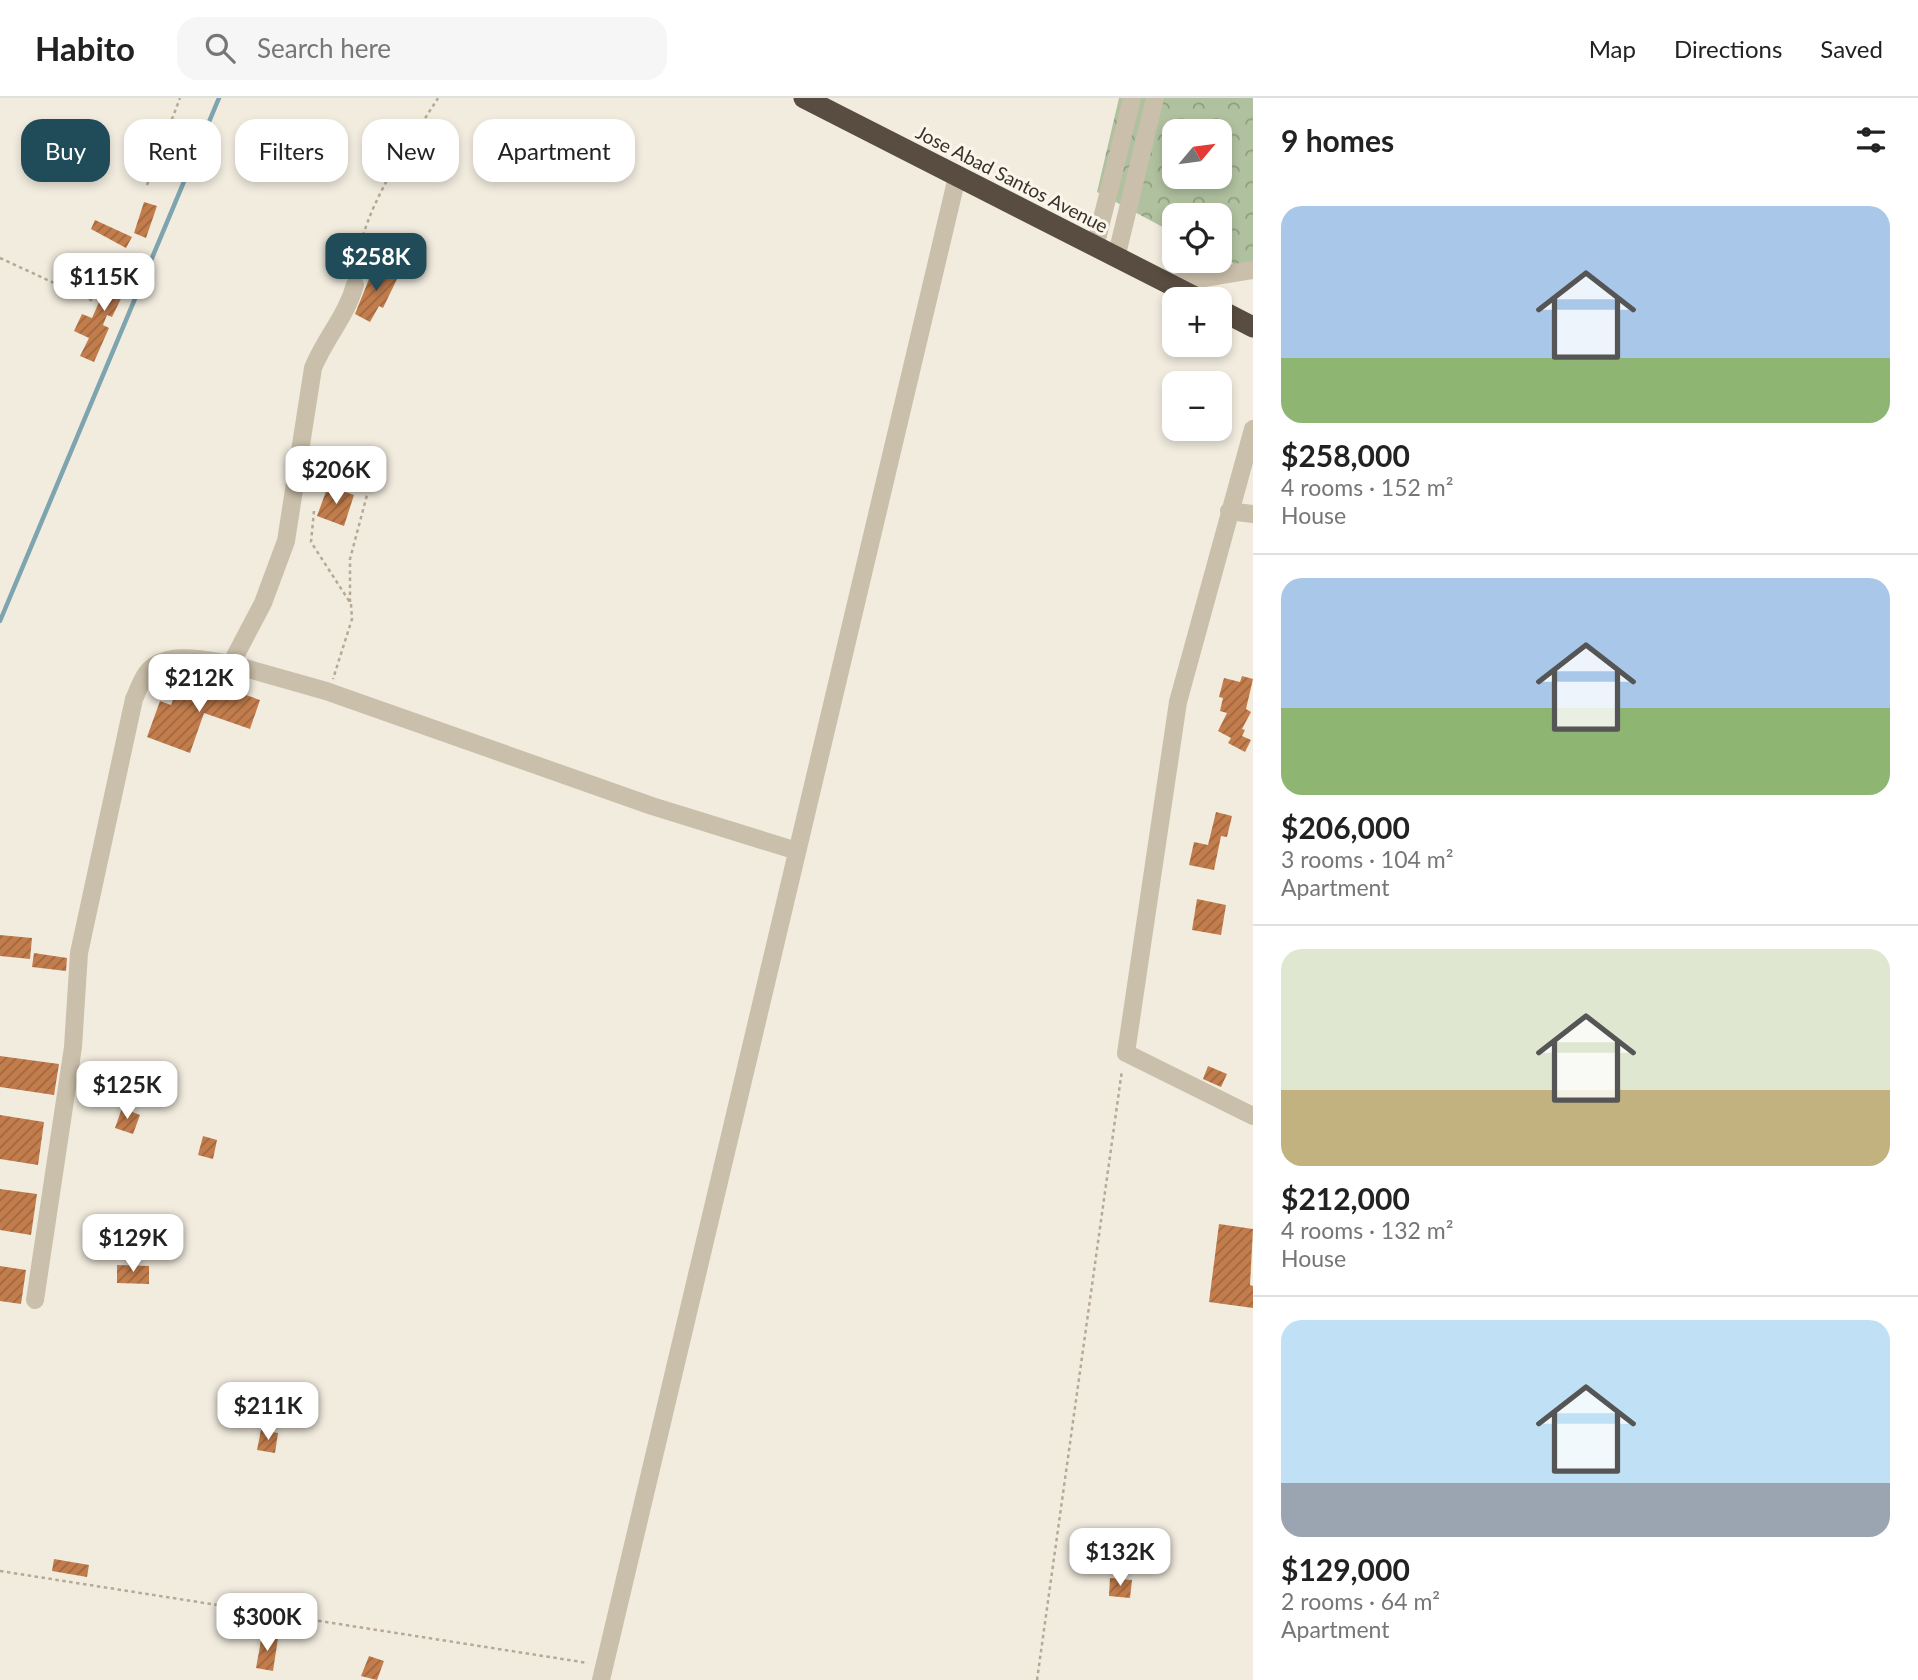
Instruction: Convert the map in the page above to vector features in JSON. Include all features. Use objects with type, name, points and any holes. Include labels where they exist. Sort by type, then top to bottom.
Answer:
[{"type":"highway","name":"Jose Abad Santos Avenue","points":[[804,98],[1174,287]]},
{"type":"highway","points":[[1232,316],[1253,327]]},
{"type":"street","points":[[1095,247],[1132,98]]},
{"type":"street","points":[[1116,258],[1155,98]]},
{"type":"street","points":[[603,1673],[957,177]]},
{"type":"street","points":[[1168,284],[1248,275]]},
{"type":"street","points":[[231,664],[263,603],[286,541],[313,368],[321,349],[342,321],[355,285]]},
{"type":"street","points":[[1253,429],[1178,702],[1126,1053],[1253,1115]]},
{"type":"street","points":[[1229,511],[1253,514]]},
{"type":"street","points":[[35,1300],[73,1047],[79,953],[134,699],[146,673],[158,663],[189,658],[231,664],[326,691],[652,806],[797,851]]},
{"type":"path","points":[[147,185],[180,98]]},
{"type":"path","points":[[355,285],[358,248],[369,220],[402,156],[438,98]]},
{"type":"path","points":[[0,258],[93,301]]},
{"type":"path","points":[[326,691],[338,668],[352,620],[350,559],[368,495]]},
{"type":"path","points":[[314,511],[311,542],[350,603]]},
{"type":"path","points":[[1037,1680],[1126,1053]]},
{"type":"path","points":[[0,1570],[603,1673]]},
{"type":"green space","points":[[1119,98],[1253,98],[1253,274],[1232,263],[1232,203],[1162,203],[1162,227],[1097,192]]},
{"type":"building","points":[[144,202],[157,206],[146,238],[134,233]]},
{"type":"building","points":[[95,220],[132,237],[126,248],[91,229]]},
{"type":"building","points":[[129,255],[140,260],[112,317],[107,315],[103,325],[109,328],[94,362],[80,356],[89,338],[74,331],[82,314],[92,318],[105,289],[113,292]]},
{"type":"building","points":[[375,264],[398,277],[383,308],[379,306],[370,322],[355,314]]},
{"type":"building","points":[[328,486],[354,495],[344,526],[317,516]]},
{"type":"building","points":[[1242,676],[1253,679],[1246,709],[1251,712],[1242,729],[1245,730],[1242,736],[1251,740],[1245,752],[1228,743],[1231,738],[1218,731],[1227,713],[1220,711],[1223,698],[1219,697],[1224,678],[1240,682]]},
{"type":"building","points":[[212,683],[260,700],[250,729],[204,713],[190,753],[147,737],[160,701],[171,705],[179,684],[207,696]]},
{"type":"building","points":[[1216,812],[1232,816],[1227,837],[1221,836],[1214,870],[1189,865],[1194,842],[1208,845]]},
{"type":"building","points":[[1197,899],[1226,905],[1221,935],[1192,930]]},
{"type":"building","points":[[0,935],[32,938],[30,959],[0,956]]},
{"type":"building","points":[[34,953],[67,958],[66,971],[32,967]]},
{"type":"building","points":[[0,1056],[59,1064],[54,1095],[0,1087]]},
{"type":"building","points":[[1208,1066],[1227,1074],[1221,1087],[1203,1079]]},
{"type":"building","points":[[122,1108],[140,1115],[133,1134],[115,1128]]},
{"type":"building","points":[[0,1115],[44,1122],[38,1165],[0,1159]]},
{"type":"building","points":[[203,1136],[217,1140],[213,1159],[198,1155]]},
{"type":"building","points":[[0,1189],[37,1194],[31,1235],[0,1230]]},
{"type":"building","points":[[1219,1224],[1253,1229],[1250,1285],[1253,1286],[1253,1308],[1209,1302]]},
{"type":"building","points":[[117,1265],[149,1266],[149,1284],[117,1283]]},
{"type":"building","points":[[0,1266],[26,1270],[21,1304],[0,1301]]},
{"type":"building","points":[[261,1430],[278,1433],[275,1453],[257,1450]]},
{"type":"building","points":[[54,1559],[89,1565],[87,1577],[52,1571]]},
{"type":"building","points":[[1110,1578],[1132,1580],[1130,1598],[1109,1596]]},
{"type":"building","points":[[262,1635],[278,1638],[273,1671],[256,1668]]},
{"type":"building","points":[[369,1656],[384,1661],[377,1680],[361,1676]]},
{"type":"waterway","points":[[0,621],[219,98]]}]
